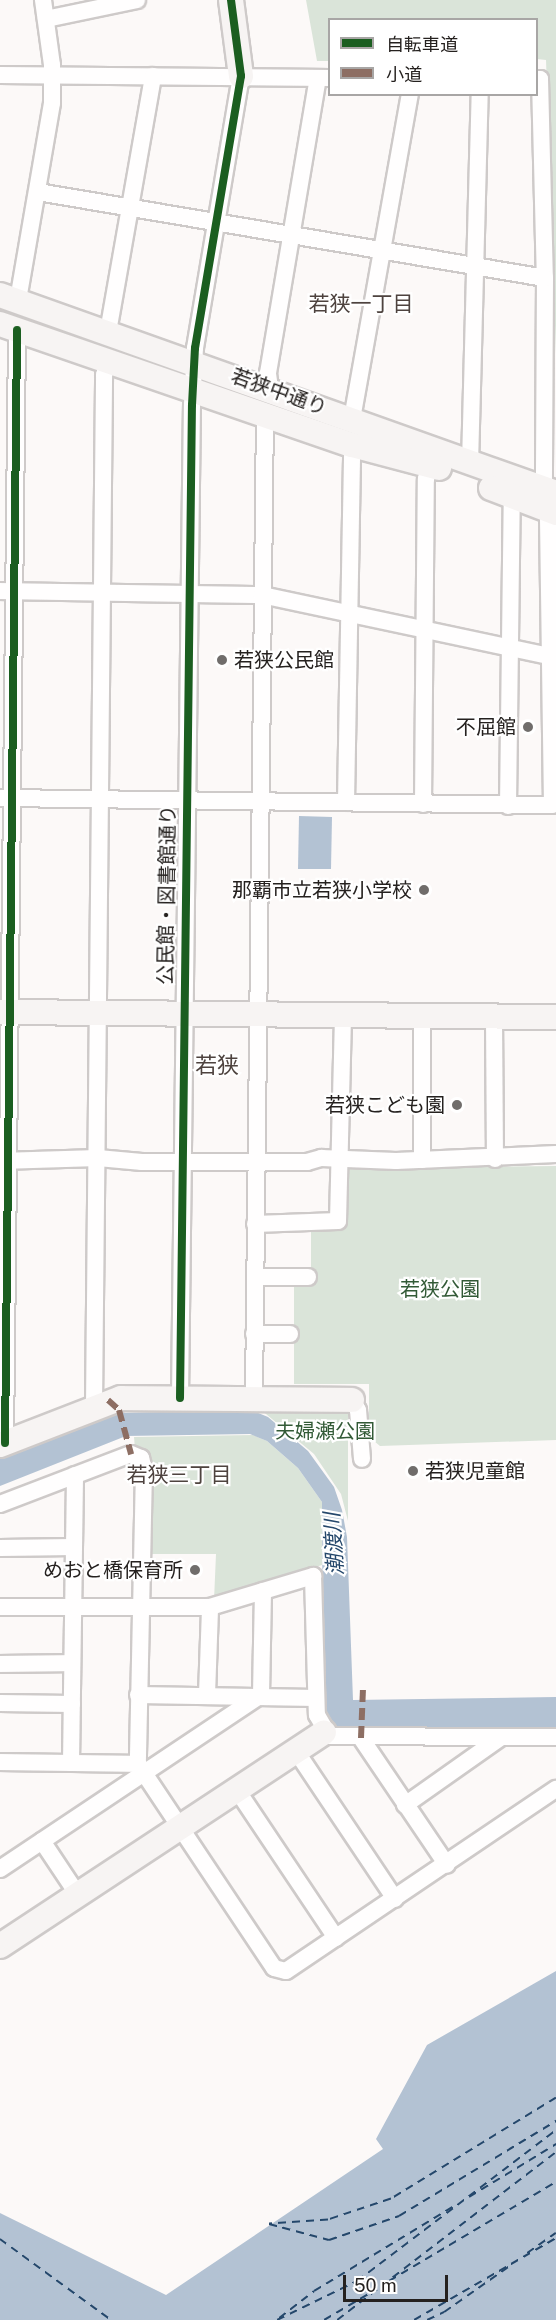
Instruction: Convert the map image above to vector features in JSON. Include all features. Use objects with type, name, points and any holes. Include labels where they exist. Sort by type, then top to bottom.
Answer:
[{"type":"street","points":[[9,298],[38,192],[53,75],[43,0]]},
{"type":"street","points":[[46,18],[137,0]]},
{"type":"street","points":[[231,0],[241,76]]},
{"type":"street","points":[[0,75],[324,78],[292,234],[268,373],[270,388]]},
{"type":"street","points":[[108,332],[132,206],[153,76]]},
{"type":"street","name":"公民館・図書館通り","points":[[180,1398],[182,1014],[192,391],[194,362],[241,76]]},
{"type":"street","points":[[7,798],[552,806],[549,656],[551,501],[538,79]]},
{"type":"street","points":[[352,419],[410,96]]},
{"type":"street","points":[[470,464],[480,96]]},
{"type":"street","points":[[38,192],[132,206],[545,278]]},
{"type":"street","name":"若狭中通り","points":[[9,298],[270,388],[352,419],[512,495],[551,501]]},
{"type":"street","points":[[9,327],[2,1444],[94,1406],[121,1398],[254,1396],[352,1400],[358,1410],[362,1459]]},
{"type":"street","name":"若狭中通り","points":[[9,327],[108,363],[352,445],[470,464],[551,501]]},
{"type":"street","points":[[94,1406],[103,593],[108,363]]},
{"type":"street","points":[[254,1396],[256,1016],[265,415]]},
{"type":"street","points":[[346,802],[352,445]]},
{"type":"street","points":[[423,804],[426,479],[432,458]]},
{"type":"street","points":[[508,806],[508,647],[512,495]]},
{"type":"street","points":[[7,591],[262,595],[549,656]]},
{"type":"street","points":[[4,1012],[343,1017],[556,1017]]},
{"type":"street","points":[[255,1224],[338,1221],[342,1158],[343,1017]]},
{"type":"street","points":[[422,1017],[422,1160]]},
{"type":"street","points":[[494,1017],[495,1159]]},
{"type":"street","points":[[4,1161],[98,1158],[182,1162],[256,1160],[307,1162],[342,1158],[495,1159],[556,1155]]},
{"type":"street","points":[[255,1277],[308,1277]]},
{"type":"street","points":[[254,1334],[290,1334]]},
{"type":"street","points":[[0,1504],[131,1454],[141,1458],[144,1469],[138,1695],[141,1768],[274,1968],[286,1971],[447,1865],[556,1789]]},
{"type":"street","points":[[71,1763],[75,1475]]},
{"type":"street","points":[[0,1548],[74,1547]]},
{"type":"street","points":[[0,1607],[210,1607],[313,1576],[316,1698],[319,1724],[324,1732],[337,1738],[556,1737]]},
{"type":"street","points":[[261,1695],[263,1591]]},
{"type":"street","points":[[207,1695],[210,1607]]},
{"type":"street","points":[[0,1664],[72,1663]]},
{"type":"street","points":[[138,1695],[261,1695],[316,1698]]},
{"type":"street","points":[[0,1869],[141,1768],[261,1695]]},
{"type":"street","points":[[0,1703],[72,1704]]},
{"type":"street","points":[[0,1946],[324,1732]]},
{"type":"street","points":[[361,1738],[447,1865]]},
{"type":"street","points":[[405,1805],[500,1738]]},
{"type":"street","points":[[296,1751],[396,1899]]},
{"type":"street","points":[[0,1762],[71,1763],[141,1768]]},
{"type":"street","points":[[237,1790],[336,1938]]},
{"type":"street","points":[[42,1841],[78,1895]]},
{"type":"green space","points":[[306,0],[556,0],[556,354],[546,60],[538,59],[538,18],[328,18],[328,61],[317,61]]},
{"type":"green space","name":"若狭公園","points":[[556,1166],[556,1440],[380,1446],[369,1437],[369,1384],[294,1384],[294,1282],[311,1281],[311,1225],[344,1223],[345,1176],[349,1168]]},
{"type":"green space","name":"夫婦瀬公園","points":[[343,1407],[348,1413],[348,1521],[341,1494],[314,1454],[260,1409]]},
{"type":"green space","name":"夫婦瀬公園","points":[[253,1435],[267,1441],[298,1468],[322,1502],[322,1565],[214,1600],[216,1554],[152,1554],[151,1462],[135,1449],[134,1437]]},
{"type":"water","points":[[299,816],[332,817],[331,869],[298,869]]},
{"type":"water","name":"潮渡川","points":[[251,1410],[268,1417],[308,1451],[334,1487],[342,1510],[347,1537],[353,1700],[556,1697],[556,1728],[347,1731],[332,1724],[323,1710],[322,1502],[298,1468],[267,1441],[250,1434],[126,1436],[0,1486],[0,1459],[117,1413]]},
{"type":"water","points":[[556,1971],[556,2320],[0,2320],[0,2213],[166,2295],[383,2149],[376,2139],[427,2045]]},
{"type":"ferry route","points":[[556,2098],[391,2199],[328,2220],[269,2224],[329,2240],[399,2216],[556,2121]]},
{"type":"ferry route","points":[[277,2320],[357,2281],[556,2130]]},
{"type":"ferry route","points":[[469,2197],[556,2144]]},
{"type":"ferry route","points":[[337,2320],[556,2152]]},
{"type":"ferry route","points":[[389,2281],[556,2182]]},
{"type":"ferry route","points":[[279,2318],[314,2291],[452,2207]]},
{"type":"ferry route","points":[[527,2253],[556,2233]]},
{"type":"ferry route","points":[[414,2320],[556,2238]]},
{"type":"ferry route","points":[[0,2239],[111,2320]]},
{"type":"ferry route","points":[[427,2320],[444,2312],[511,2265]]},
{"type":"ferry route","points":[[324,2320],[375,2290]]},
{"type":"marked path","points":[[108,1400],[119,1410],[131,1454]]},
{"type":"marked path","points":[[361,1738],[363,1688]]},
{"type":"cycle path","points":[[180,1398],[192,405],[195,348],[241,76],[231,0]]},
{"type":"cycle path","points":[[5,1443],[17,330]]},
{"type":"place","name":"若狭公民館","points":[[222,660]]},
{"type":"place","name":"不屈館","points":[[528,727]]},
{"type":"place","name":"那覇市立若狭小学校","points":[[424,890]]},
{"type":"place","name":"若狭こども園","points":[[457,1105]]},
{"type":"place","name":"若狭児童館","points":[[413,1471]]},
{"type":"place","name":"めおと橋保育所","points":[[195,1570]]},
{"type":"district","name":"若狭一丁目","points":[[361,304]]},
{"type":"district","name":"若狭","points":[[217,1066]]},
{"type":"district","name":"若狭三丁目","points":[[179,1475]]}]
